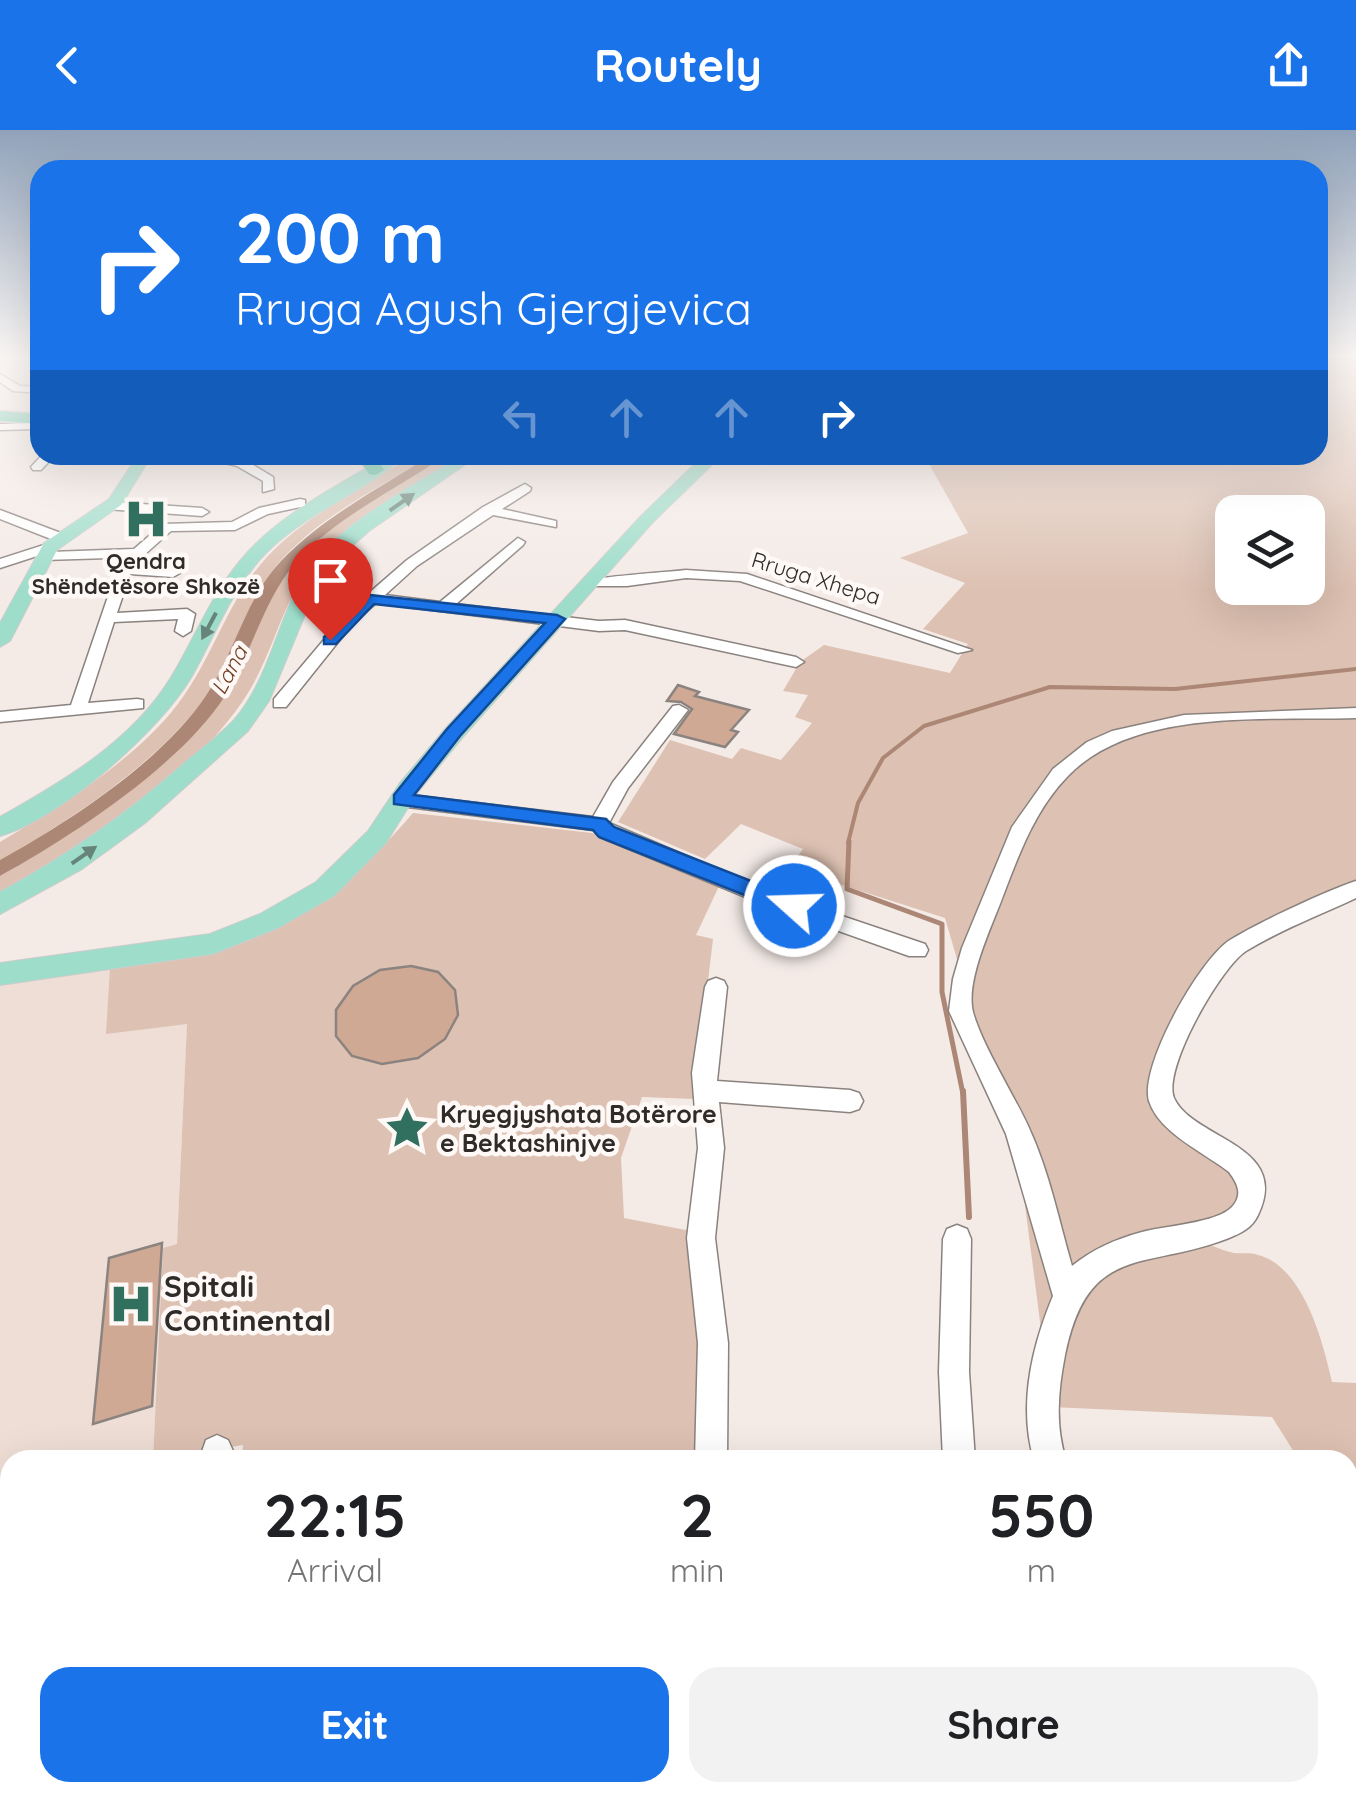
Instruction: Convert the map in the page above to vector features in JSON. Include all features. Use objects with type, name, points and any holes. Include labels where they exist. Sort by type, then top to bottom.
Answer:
[{"type":"main road","points":[[0,641],[7,616],[49,551],[111,506],[138,465]]},
{"type":"main road","points":[[0,828],[64,787],[147,722],[179,681],[232,585],[260,548],[366,465]]},
{"type":"main road","points":[[0,904],[138,817],[240,726],[259,701],[320,566],[344,544],[458,465]]},
{"type":"main road","points":[[0,974],[192,949],[252,930],[309,900],[340,876],[377,837],[400,800],[454,732],[703,465]]},
{"type":"street","points":[[244,465],[269,480],[268,490]]},
{"type":"street","points":[[280,703],[330,640],[370,599],[424,554],[526,488]]},
{"type":"street","points":[[120,561],[138,553],[173,525],[235,526],[264,511],[300,503]]},
{"type":"street","points":[[111,506],[214,512]]},
{"type":"street","points":[[488,510],[550,524]]},
{"type":"street","points":[[0,514],[49,551]]},
{"type":"street","points":[[443,608],[518,542]]},
{"type":"street","points":[[0,564],[49,551],[173,572]]},
{"type":"street","points":[[76,712],[120,561]]},
{"type":"street","name":"Rruga Xhepa","points":[[590,582],[693,574],[742,577],[964,650]]},
{"type":"street","points":[[306,590],[599,626],[625,625],[796,662]]},
{"type":"street","points":[[106,618],[185,622]]},
{"type":"street","points":[[0,717],[138,704]]},
{"type":"street","points":[[599,824],[620,786],[680,710]]},
{"type":"street","points":[[1066,1292],[1019,1134],[961,1011],[960,994],[1001,873],[1028,819],[1054,778],[1092,746],[1110,738],[1212,718],[1356,712]]},
{"type":"street","points":[[400,800],[599,824],[606,832],[767,898],[917,950]]},
{"type":"street","points":[[1048,1450],[1041,1422],[1043,1394],[1066,1292],[1101,1260],[1127,1249],[1223,1228],[1241,1218],[1250,1206],[1252,1190],[1248,1175],[1236,1160],[1168,1112],[1162,1101],[1160,1077],[1207,982],[1235,947],[1356,890]]},
{"type":"street","points":[[712,1450],[713,1342],[701,1238],[711,1148],[704,1073],[716,988]]},
{"type":"street","points":[[706,1090],[850,1101]]},
{"type":"street","points":[[957,1239],[954,1372],[958,1450]]},
{"type":"shaded area","points":[[1328,435],[1356,435],[1356,889],[1235,947],[1158,1088],[1252,1190],[1204,1242],[1230,1252],[1258,1255],[1288,1274],[1309,1308],[1332,1382],[1356,1383],[1356,1450],[1293,1450],[1272,1417],[1051,1407],[1022,1182],[945,918],[789,868],[803,849],[741,824],[705,859],[618,822],[670,740],[732,759],[741,748],[781,760],[812,723],[795,717],[808,695],[783,691],[800,662],[824,645],[950,673],[968,644],[923,629],[965,583],[900,558],[968,533],[930,465],[1328,465]]},
{"type":"shaded area","points":[[397,465],[415,465],[329,518],[276,566],[207,694],[166,742],[84,808],[0,860],[0,842],[101,777],[168,716],[196,677],[255,571],[284,541]]},
{"type":"shaded area","points":[[430,465],[446,465],[366,518],[318,557],[296,589],[248,693],[199,754],[102,831],[0,894],[0,876],[123,797],[206,722],[225,696],[285,576],[313,545],[348,517]]},
{"type":"shaded area","name":"Kryegjyshata Botërore e Bektashinjve","points":[[413,813],[592,833],[721,882],[696,935],[713,939],[694,1099],[642,1097],[621,1158],[624,1218],[696,1232],[704,1369],[700,1450],[243,1450],[243,1445],[213,1450],[153,1450],[163,1248],[177,1244],[187,1024],[106,1034],[110,968],[204,954],[244,942],[314,906],[379,850]]},
{"type":"shaded area","points":[[110,968],[187,1023],[177,1244],[163,1248],[153,1450],[0,1450],[0,982]]},
{"type":"water","name":"Lana","points":[[415,465],[430,465],[348,517],[297,561],[275,592],[225,696],[182,747],[91,820],[0,876],[0,860],[113,788],[189,719],[217,678],[269,576],[297,545],[333,517]]},
{"type":"building","points":[[678,685],[699,692],[695,696],[749,710],[731,730],[738,732],[725,747],[674,734],[692,709],[681,702],[667,701]]},
{"type":"building","name":"Kryegjyshata Botërore e Bektashinjve","points":[[411,966],[438,972],[455,990],[458,1015],[445,1039],[418,1058],[382,1064],[352,1056],[336,1036],[336,1010],[353,986],[380,970]]},
{"type":"building","name":"Spitali Continental","points":[[162,1243],[152,1406],[93,1424],[109,1258]]},
{"type":"waterway","points":[[848,843],[858,803],[883,758],[924,726],[1050,687],[1175,689],[1356,669]]},
{"type":"waterway","points":[[849,841],[847,889],[942,924],[942,992],[963,1094]]},
{"type":"waterway","points":[[963,1091],[969,1217]]},
{"type":"place","name":"Qendra Shëndetësore Shkozë","points":[[146,519]]},
{"type":"place","name":"Kryegjyshata Botërore e Bektashinjve","points":[[407,1128]]},
{"type":"place","name":"Spitali Continental","points":[[131,1304]]},
{"type":"route","points":[[330,640],[370,599],[557,619],[454,732],[400,800],[599,824],[606,832],[794,906]]}]
